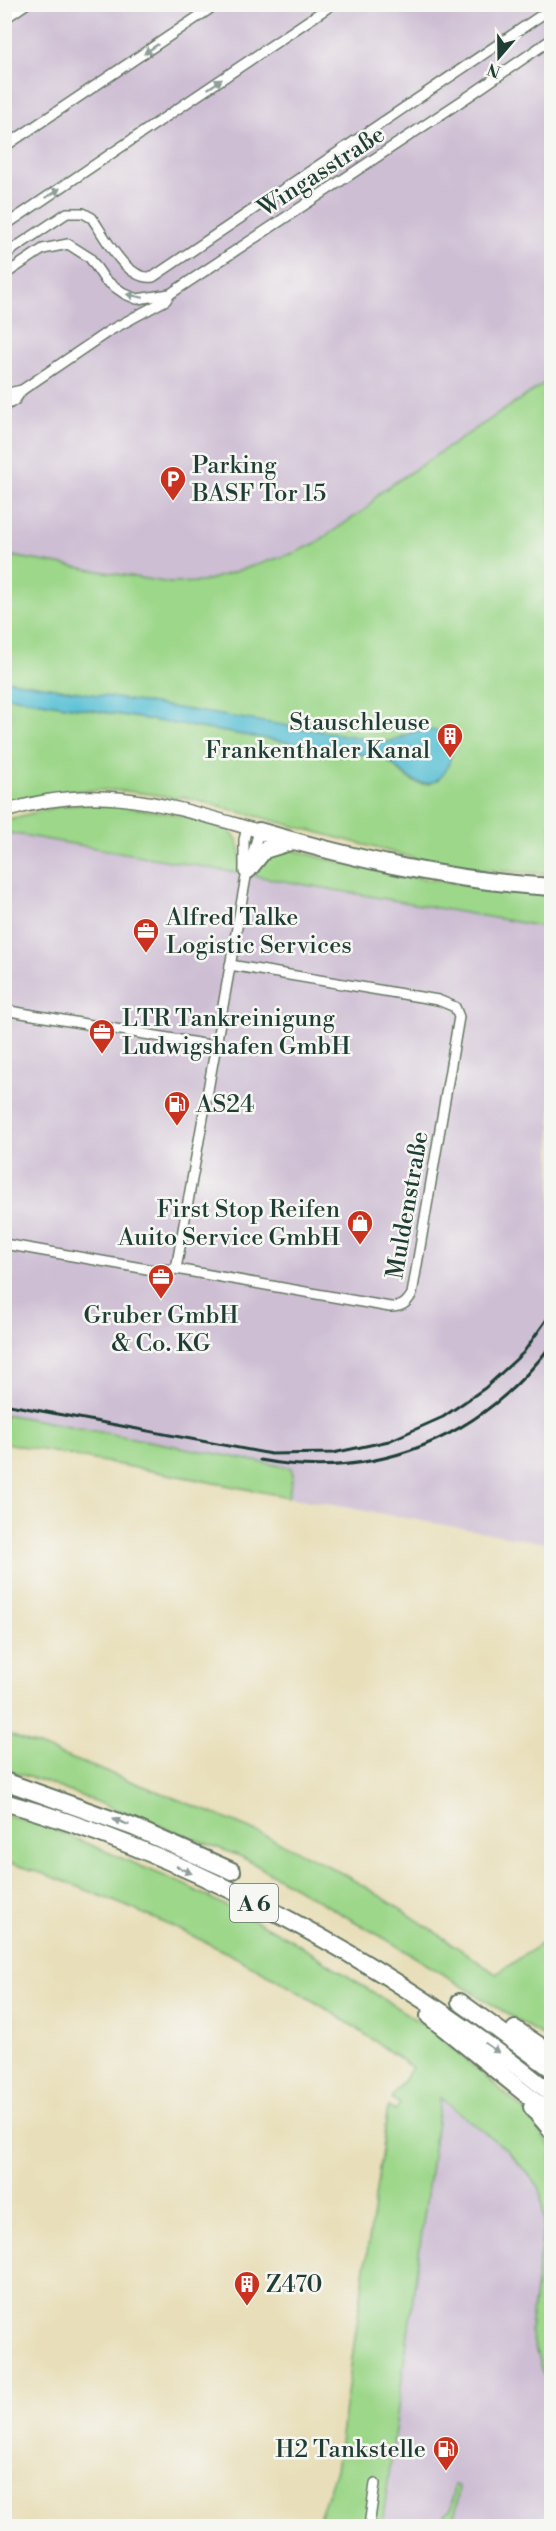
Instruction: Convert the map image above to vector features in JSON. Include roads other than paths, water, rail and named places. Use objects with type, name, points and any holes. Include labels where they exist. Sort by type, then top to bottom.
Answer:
[{"type":"highway","points":[[253,829],[428,873],[501,884],[552,887]]},
{"type":"highway","points":[[247,874],[264,850],[294,841]]},
{"type":"highway","name":"A 6","points":[[4,1781],[133,1827],[232,1871]]},
{"type":"highway","name":"A 6","points":[[4,1802],[131,1846],[303,1928],[374,1969],[464,2028],[510,2060],[552,2094]]},
{"type":"highway","points":[[374,1969],[393,1990],[432,2018],[552,2115]]},
{"type":"highway","points":[[552,2054],[497,2017],[460,2002],[552,2069]]},
{"type":"highway","points":[[510,2081],[552,2131]]},
{"type":"street","points":[[4,19],[26,4]]},
{"type":"street","points":[[4,147],[217,4]]},
{"type":"street","points":[[4,226],[333,4]]},
{"type":"street","points":[[4,255],[67,213],[83,213],[92,218],[129,271],[144,278],[153,277],[552,8]]},
{"type":"street","name":"Wingasstraße","points":[[4,275],[43,249],[68,244],[90,258],[105,280],[125,294],[137,299],[170,294],[552,39]]},
{"type":"street","points":[[4,406],[15,400],[22,390],[109,331],[166,300],[170,294]]},
{"type":"street","points":[[4,394],[22,390]]},
{"type":"street","points":[[4,812],[39,802],[70,798],[118,797],[171,806],[253,829],[247,874],[176,1269]]},
{"type":"street","name":"Muldenstraße","points":[[4,1244],[153,1270],[176,1269],[390,1307],[401,1307],[412,1294],[459,1017],[455,1007],[438,1000],[230,965]]},
{"type":"street","points":[[4,1010],[215,1046]]},
{"type":"street","points":[[369,2526],[375,2484]]},
{"type":"water","points":[[4,680],[387,742],[419,731],[431,730],[442,734],[448,741],[449,761],[445,771],[438,779],[429,783],[417,782],[384,758],[5,696]]},
{"type":"railway","points":[[4,1404],[271,1454],[333,1453],[389,1441],[443,1417],[485,1388],[523,1353],[552,1312]]},
{"type":"railway","points":[[260,1460],[303,1465],[345,1464],[385,1458],[423,1446],[459,1428],[493,1405],[524,1377],[552,1344]]},
{"type":"place","name":"Parking BASF Tor 15","points":[[173,502]]},
{"type":"place","name":"Stauschleuse Frankenthaler Kanal","points":[[450,759]]},
{"type":"place","name":"Alfred Talke Logistic Services","points":[[146,954]]},
{"type":"place","name":"LTR Tankreinigung Ludwigshafen GmbH","points":[[102,1055]]},
{"type":"place","name":"AS24","points":[[177,1127]]},
{"type":"place","name":"First Stop Reifen Auito Service GmbH","points":[[360,1246]]},
{"type":"place","name":"Gruber GmbH & Co. KG","points":[[161,1300]]},
{"type":"place","name":"Z470","points":[[247,2307]]},
{"type":"place","name":"H2 Tankstelle","points":[[446,2472]]}]
